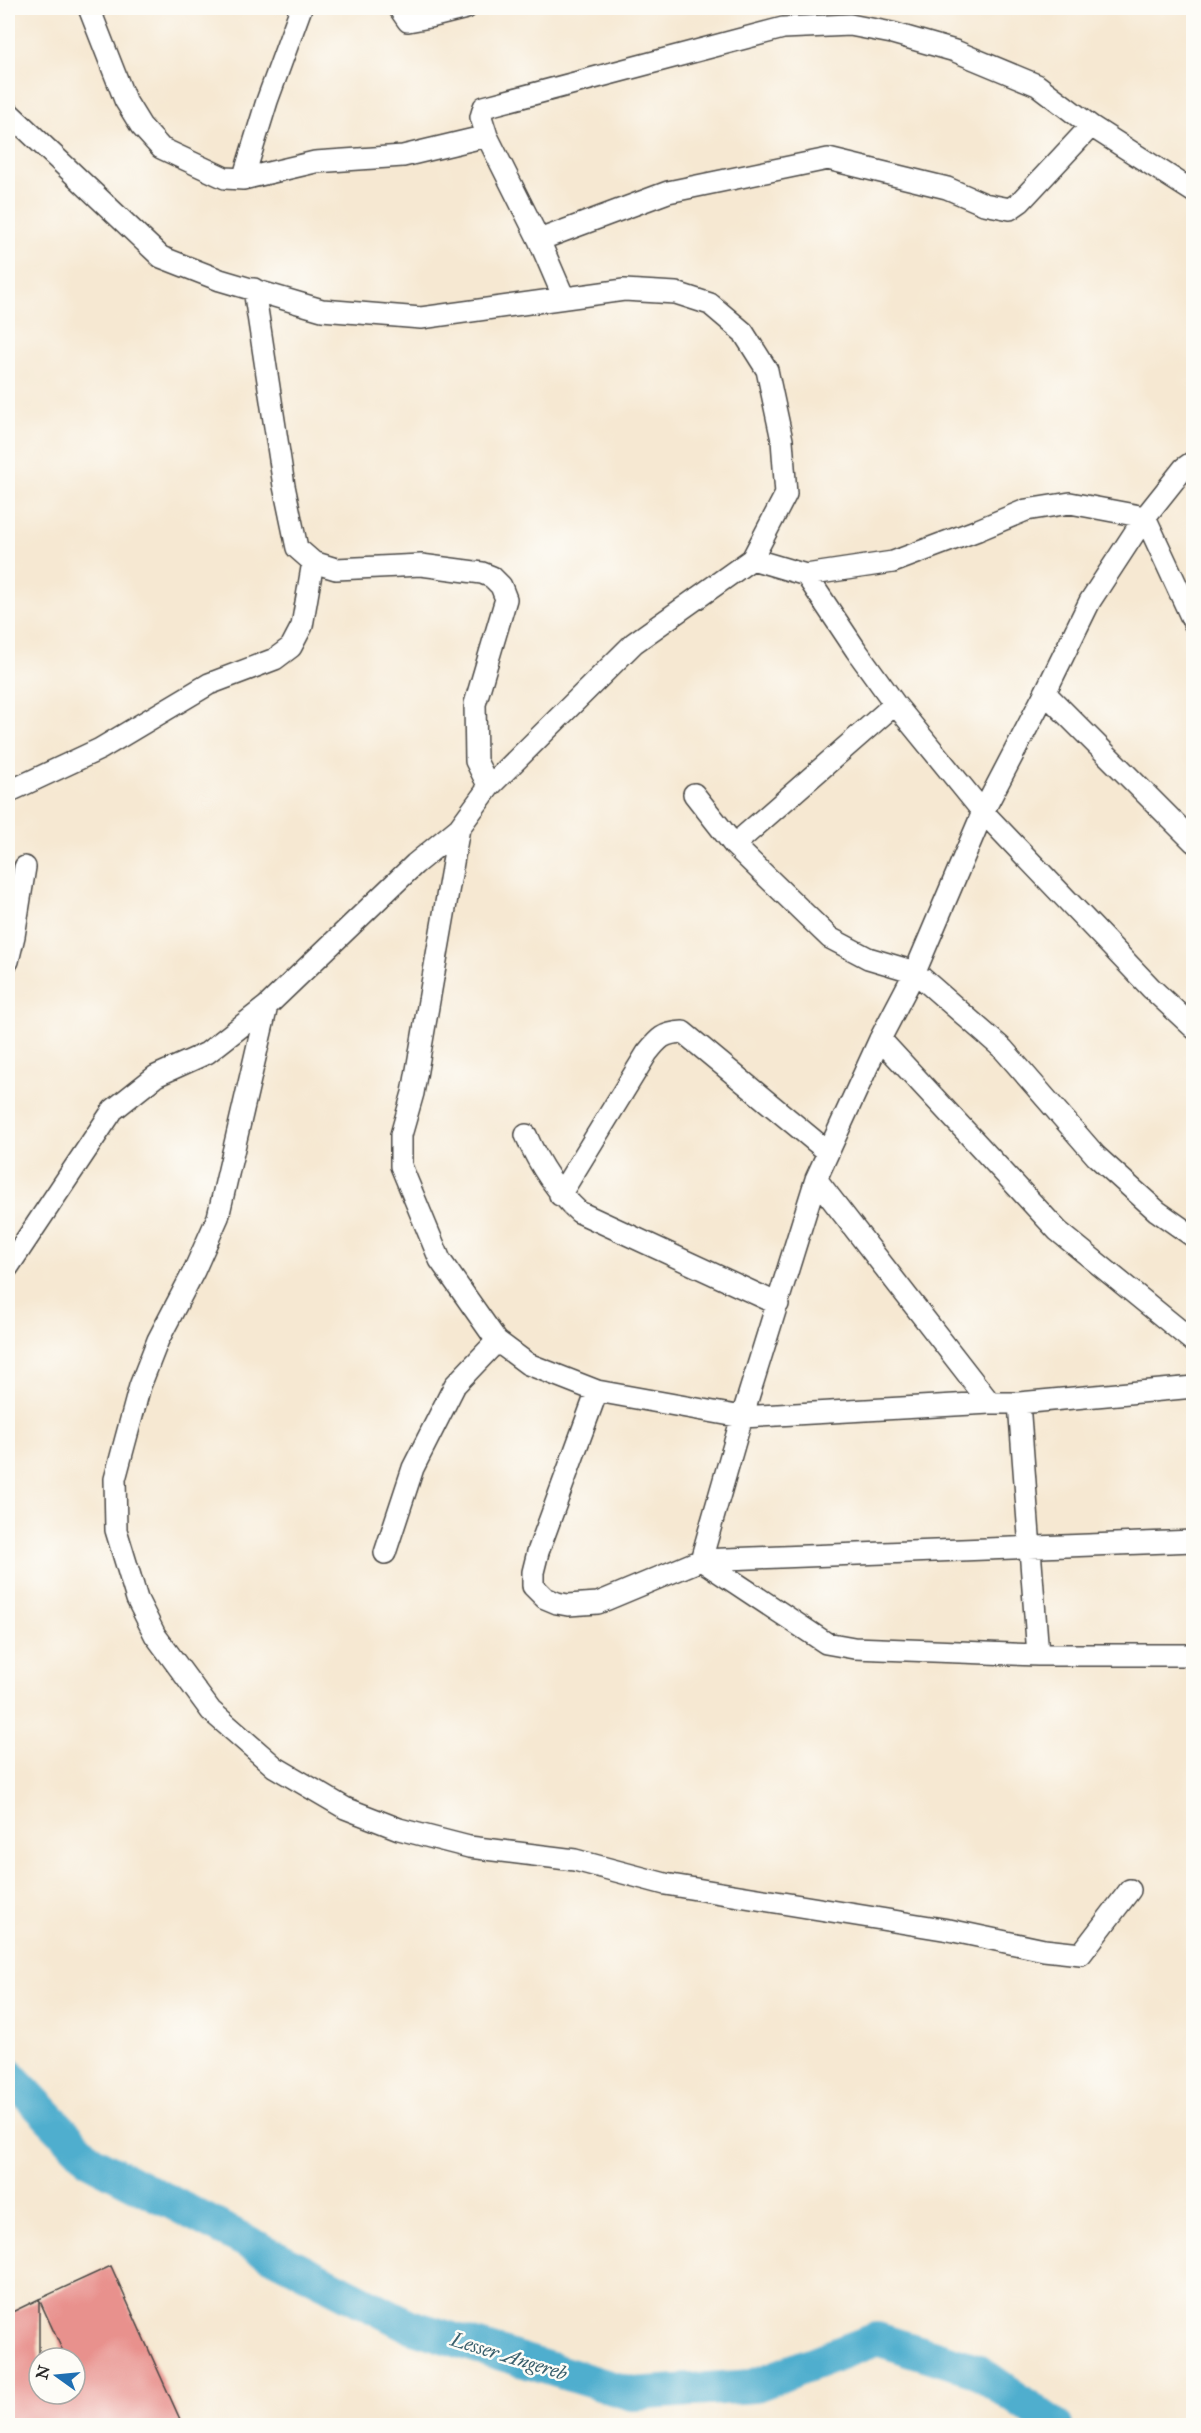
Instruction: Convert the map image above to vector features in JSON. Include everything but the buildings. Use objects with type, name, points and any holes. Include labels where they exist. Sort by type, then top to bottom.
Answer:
[{"type":"street","points":[[89,8],[125,100],[141,126],[161,148],[225,178],[243,179],[315,162],[403,156],[487,136]]},
{"type":"street","points":[[243,179],[267,101],[301,8]]},
{"type":"street","points":[[399,8],[408,21],[466,8]]},
{"type":"street","points":[[564,298],[539,240],[487,136],[481,117],[484,107],[492,103],[783,28],[850,25],[892,33],[955,51],[1037,85],[1091,126],[1194,192]]},
{"type":"street","points":[[8,112],[161,257],[220,280],[322,310],[421,318],[624,290],[676,293],[710,304],[743,332],[767,370],[782,440],[786,494],[752,558],[634,643],[489,787],[459,828],[415,864],[267,1006],[207,1053],[156,1076],[112,1110],[8,1267]]},
{"type":"street","points":[[539,240],[668,192],[828,159],[947,188],[984,204],[1010,208],[1020,202],[1091,126]]},
{"type":"street","points":[[254,289],[284,486],[297,548],[313,562],[336,569],[421,565],[482,573],[492,577],[501,586],[506,600],[475,704],[476,761],[489,787]]},
{"type":"street","points":[[701,1560],[742,1417],[816,1179],[828,1152],[880,1039],[915,972],[983,812],[1090,601],[1145,517],[1184,468],[1194,461]]},
{"type":"street","points":[[752,558],[806,575],[893,562],[978,531],[1026,510],[1070,503],[1145,517]]},
{"type":"street","points":[[1145,517],[1194,623]]},
{"type":"street","points":[[8,792],[100,749],[209,684],[275,658],[291,647],[302,626],[313,562]]},
{"type":"street","points":[[806,575],[895,704],[983,812],[1151,988],[1194,1028]]},
{"type":"street","points":[[1045,693],[1194,842]]},
{"type":"street","points":[[734,845],[895,704]]},
{"type":"street","points":[[694,794],[734,845],[830,938],[868,958],[915,972],[1003,1049],[1096,1156],[1157,1211],[1194,1237]]},
{"type":"street","points":[[459,828],[412,1093],[401,1136],[401,1166],[440,1260],[497,1341],[528,1364],[597,1391],[742,1417],[1019,1403],[1194,1387]]},
{"type":"street","points":[[8,961],[25,867]]},
{"type":"street","points":[[267,1006],[218,1217],[158,1340],[140,1386],[115,1479],[116,1530],[137,1599],[155,1635],[211,1711],[275,1767],[345,1808],[399,1829],[468,1847],[575,1860],[665,1884],[949,1930],[1044,1950],[1082,1954],[1130,1890]]},
{"type":"street","points":[[560,1195],[646,1053],[658,1039],[668,1033],[683,1032],[828,1152]]},
{"type":"street","points":[[880,1039],[1058,1231],[1194,1342]]},
{"type":"street","points":[[526,1135],[535,1155],[560,1195],[579,1212],[778,1304]]},
{"type":"street","points":[[816,1179],[990,1403]]},
{"type":"street","points":[[385,1552],[413,1468],[455,1385],[497,1341]]},
{"type":"street","points":[[597,1391],[538,1552],[533,1572],[533,1586],[545,1598],[557,1603],[568,1605],[598,1603],[701,1560],[1194,1541]]},
{"type":"street","points":[[1019,1403],[1038,1655]]},
{"type":"street","points":[[701,1560],[826,1643],[854,1648],[1038,1655],[1194,1655]]},
{"type":"waterway","name":"Lesser Angereb","points":[[8,2074],[91,2161],[410,2326],[632,2394],[753,2386],[877,2339],[976,2370],[1056,2426]]}]
